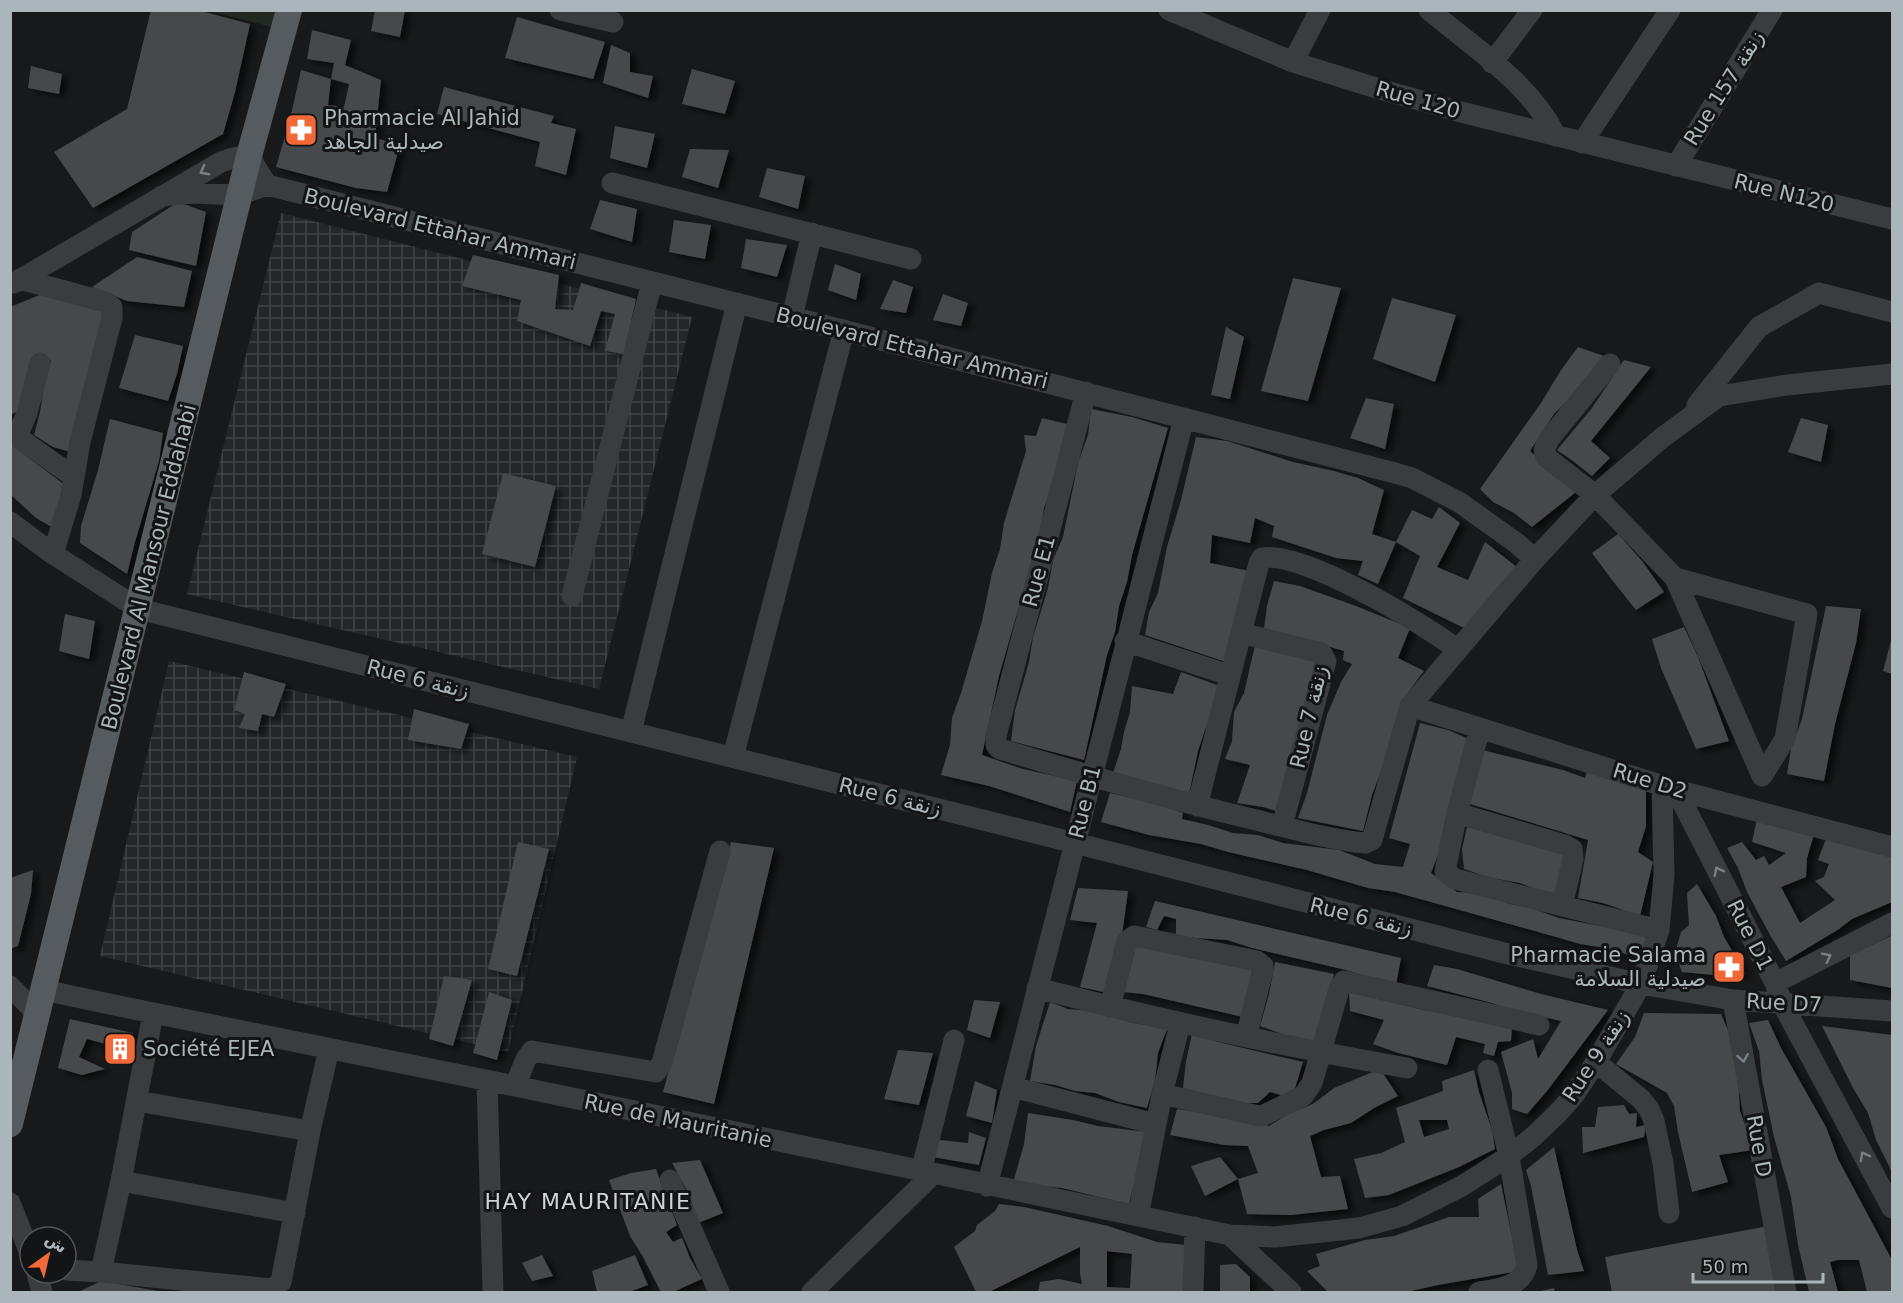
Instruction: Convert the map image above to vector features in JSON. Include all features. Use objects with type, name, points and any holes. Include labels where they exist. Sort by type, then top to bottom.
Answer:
[{"type":"main road","name":"Boulevard Al Mansour Eddahabi","points":[[10,1124],[239,195],[289,10]]},
{"type":"street","points":[[560,10],[613,22]]},
{"type":"street","name":"Rue 120","points":[[1169,10],[1293,62],[1376,88],[1457,111],[1676,166]]},
{"type":"street","points":[[1293,62],[1320,10]]},
{"type":"street","points":[[1429,10],[1521,87],[1547,117],[1556,136]]},
{"type":"street","points":[[1492,63],[1532,10]]},
{"type":"street","points":[[1582,142],[1670,10]]},
{"type":"street","name":"Rue 157 زنقة","points":[[1676,166],[1772,10]]},
{"type":"street","points":[[15,282],[162,196],[221,162],[249,156],[267,185],[239,195],[194,193],[162,196]]},
{"type":"street","name":"Rue N120","points":[[1676,166],[1893,219]]},
{"type":"street","points":[[612,183],[911,258]]},
{"type":"street","name":"Boulevard Ettahar Ammari","points":[[267,185],[844,330],[1412,478],[1459,502],[1535,559]]},
{"type":"street","points":[[792,317],[812,233]]},
{"type":"street","points":[[15,282],[105,302],[112,307],[112,318],[80,442],[71,495],[53,554]]},
{"type":"street","points":[[572,596],[652,282]]},
{"type":"street","points":[[1683,422],[1759,327],[1819,293],[1893,312]]},
{"type":"street","points":[[631,732],[737,303]]},
{"type":"street","points":[[733,758],[844,330]]},
{"type":"street","points":[[40,363],[27,413],[14,435],[74,477]]},
{"type":"street","points":[[1610,364],[1549,439],[1544,450],[1546,457],[1596,495],[1675,579],[1762,776],[1785,739],[1807,614],[1675,579]]},
{"type":"street","points":[[1092,777],[1197,806],[1368,843],[1372,840],[1410,706],[1535,559],[1596,495],[1683,422],[1719,396],[1787,385],[1893,374]]},
{"type":"street","name":"Rue E1","points":[[1086,392],[996,736],[996,745],[1000,749],[1092,777]]},
{"type":"street","name":"Rue B1","points":[[987,1186],[1184,418]]},
{"type":"street","name":"Rue 6 زنقة","points":[[10,522],[53,554],[138,609],[1075,843],[1504,953],[1641,984]]},
{"type":"street","points":[[1197,806],[1229,675],[1262,558],[1271,557],[1300,564],[1361,591],[1411,619],[1457,650]]},
{"type":"street","name":"Rue 7 زنقة","points":[[1241,633],[1318,652],[1326,661],[1282,826]]},
{"type":"street","points":[[1125,641],[1229,675]]},
{"type":"street","name":"Rue D2","points":[[1410,706],[1669,788],[1893,847]]},
{"type":"street","points":[[1480,728],[1457,813],[1445,868],[1448,874],[1455,879],[1659,930]]},
{"type":"street","name":"Rue 9 زنقة","points":[[1230,1235],[1275,1237],[1359,1228],[1402,1216],[1462,1186],[1509,1156],[1558,1113],[1574,1095],[1596,1062],[1641,984],[1659,930],[1669,788]]},
{"type":"street","name":"Rue D1","points":[[1669,788],[1843,1118],[1892,1203]]},
{"type":"street","points":[[1457,813],[1572,849],[1573,859],[1562,906]]},
{"type":"street","points":[[515,1086],[526,1059],[532,1051],[656,1072],[662,1063],[720,851]]},
{"type":"street","points":[[1779,993],[1893,924]]},
{"type":"street","points":[[1110,1007],[1126,943],[1134,936],[1257,962],[1263,966],[1263,970],[1246,1037]]},
{"type":"street","points":[[1162,1094],[1254,1115],[1264,1115],[1303,1096],[1312,1083],[1339,988],[1344,981],[1539,1025]]},
{"type":"street","name":"Rue D7","points":[[1641,984],[1733,1000],[1779,993],[1893,1011]]},
{"type":"street","points":[[10,986],[38,1015]]},
{"type":"street","points":[[1037,988],[1180,1023],[1319,1053],[1407,1068]]},
{"type":"street","name":"Rue de Mauritanie","points":[[44,990],[1230,1235]]},
{"type":"street","name":"Rue D","points":[[1733,1000],[1786,1293]]},
{"type":"street","points":[[101,1272],[122,1181],[153,1014]]},
{"type":"street","points":[[1138,1216],[1155,1124],[1180,1023]]},
{"type":"street","points":[[812,1293],[927,1173],[954,1040]]},
{"type":"street","points":[[78,1271],[272,1289],[281,1282],[310,1131],[329,1049]]},
{"type":"street","points":[[1596,1062],[1649,1108],[1663,1163],[1669,1213]]},
{"type":"street","points":[[1479,1293],[1506,1287],[1523,1277],[1526,1272],[1526,1255],[1509,1156],[1488,1070]]},
{"type":"street","points":[[487,1081],[493,1293]]},
{"type":"street","points":[[1013,1087],[1155,1124]]},
{"type":"street","points":[[137,1101],[310,1131]]},
{"type":"street","points":[[670,1179],[718,1293]]},
{"type":"street","points":[[122,1181],[295,1213]]},
{"type":"street","points":[[10,1203],[19,1225]]},
{"type":"street","points":[[1193,1293],[1195,1227]]},
{"type":"street","points":[[1230,1235],[1291,1293]]},
{"type":"shaded area","points":[[281,213],[692,317],[599,689],[187,594]]},
{"type":"shaded area","points":[[169,661],[577,757],[508,1052],[100,956]]},
{"type":"green space","points":[[209,11],[277,11],[272,27]]},
{"type":"building","points":[[151,10],[197,10],[250,24],[223,134],[93,208],[54,152],[127,109]]},
{"type":"building","points":[[375,10],[405,10],[400,37],[371,31]]},
{"type":"building","points":[[517,17],[605,42],[593,79],[505,58]]},
{"type":"building","points":[[312,30],[351,40],[345,65],[381,80],[375,138],[400,145],[387,192],[356,188],[276,167],[301,70],[331,79],[334,63],[307,59]],"holes":[[[331,79],[349,84],[344,107],[328,105]]]},
{"type":"building","points":[[611,45],[630,53],[630,72],[653,76],[648,98],[603,83]]},
{"type":"building","points":[[31,66],[62,74],[59,94],[28,88]]},
{"type":"building","points":[[692,69],[735,81],[725,114],[682,104]]},
{"type":"building","points":[[444,87],[554,116],[551,123],[576,129],[566,175],[535,166],[540,142],[437,114]]},
{"type":"building","points":[[615,126],[655,134],[647,168],[610,158]]},
{"type":"building","points":[[690,149],[729,150],[718,188],[682,177]]},
{"type":"building","points":[[767,168],[805,176],[798,209],[759,197]]},
{"type":"building","points":[[600,200],[637,209],[632,242],[590,229]]},
{"type":"building","points":[[178,202],[206,212],[196,266],[129,250],[132,232]]},
{"type":"building","points":[[674,220],[711,225],[705,259],[669,252]]},
{"type":"building","points":[[746,239],[787,245],[777,277],[741,268]]},
{"type":"building","points":[[473,255],[559,275],[555,309],[573,310],[581,283],[636,299],[624,354],[605,351],[615,314],[601,311],[590,346],[517,321],[521,300],[462,286]]},
{"type":"building","points":[[137,257],[192,271],[184,307],[127,301],[92,287]]},
{"type":"building","points":[[835,264],[861,274],[856,300],[828,290]]},
{"type":"building","points":[[1293,278],[1341,288],[1308,401],[1261,391]]},
{"type":"building","points":[[893,280],[913,287],[906,313],[880,309]]},
{"type":"building","points":[[47,292],[108,309],[74,453],[53,447],[34,435],[51,360],[36,355],[24,408],[10,415],[10,307]]},
{"type":"building","points":[[943,294],[968,303],[961,326],[933,320]]},
{"type":"building","points":[[1392,298],[1456,315],[1435,382],[1373,359]]},
{"type":"building","points":[[1226,327],[1244,337],[1230,399],[1211,395]]},
{"type":"building","points":[[135,335],[183,346],[168,401],[119,388]]},
{"type":"building","points":[[1578,347],[1604,356],[1581,387],[1554,414],[1530,451],[1576,492],[1532,527],[1514,513],[1493,502],[1480,489]]},
{"type":"building","points":[[1624,360],[1651,367],[1591,441],[1610,458],[1592,476],[1557,450],[1592,408]]},
{"type":"building","points":[[1366,398],[1394,404],[1385,449],[1350,438]]},
{"type":"building","points":[[1091,409],[1132,417],[1168,428],[1119,606],[1115,632],[1107,655],[1084,760],[1011,741],[1015,710],[1048,588],[1053,560],[1063,537],[1078,463],[1088,435]]},
{"type":"building","points":[[1042,418],[1067,424],[1053,483],[1044,508],[1040,533],[999,676],[982,755],[1023,769],[1077,781],[1070,812],[989,786],[941,775],[950,745],[952,718],[982,621],[1004,523],[1026,451],[1024,435],[1036,436]]},
{"type":"building","points":[[1801,418],[1828,425],[1821,462],[1788,452]]},
{"type":"building","points":[[110,419],[163,433],[159,461],[127,574],[80,543],[81,526]]},
{"type":"building","points":[[1196,437],[1227,441],[1293,462],[1334,471],[1358,478],[1384,490],[1372,534],[1396,542],[1378,584],[1358,575],[1363,561],[1336,558],[1272,537],[1274,526],[1255,518],[1250,543],[1212,535],[1210,563],[1250,571],[1226,662],[1145,635],[1149,612],[1158,593],[1167,547]]},
{"type":"building","points":[[10,444],[69,488],[55,529],[36,518],[10,494]]},
{"type":"building","points":[[503,473],[556,486],[535,567],[482,554]]},
{"type":"building","points":[[1439,507],[1460,523],[1437,567],[1468,580],[1485,542],[1518,568],[1464,628],[1403,598],[1420,556],[1396,542],[1412,510],[1432,519]]},
{"type":"building","points":[[1618,534],[1642,561],[1664,592],[1636,610],[1592,553]]},
{"type":"building","points":[[1274,581],[1300,586],[1410,628],[1398,658],[1424,671],[1406,695],[1372,795],[1363,831],[1298,818],[1307,793],[1327,715],[1341,682],[1352,664],[1343,660],[1344,651],[1264,628]]},
{"type":"building","points":[[1826,606],[1861,609],[1856,643],[1835,724],[1824,781],[1787,774],[1791,749],[1802,719]]},
{"type":"building","points":[[65,614],[95,621],[89,659],[59,651]]},
{"type":"building","points":[[1684,627],[1698,657],[1729,741],[1696,749],[1661,668],[1652,639]]},
{"type":"building","points":[[1892,637],[1892,674],[1883,671]]},
{"type":"building","points":[[1255,645],[1322,664],[1283,813],[1237,803],[1250,765],[1225,759],[1232,741],[1234,712],[1244,693]]},
{"type":"building","points":[[244,672],[286,684],[274,717],[262,714],[258,731],[239,728],[245,714],[234,710]]},
{"type":"building","points":[[1181,672],[1220,686],[1198,751],[1189,794],[1113,773],[1130,712],[1132,686],[1173,694]]},
{"type":"building","points":[[414,709],[469,724],[461,749],[408,740]]},
{"type":"building","points":[[1420,723],[1448,730],[1471,740],[1440,850],[1431,873],[1457,892],[1481,893],[1559,918],[1646,935],[1642,960],[1612,949],[1580,944],[1395,892],[1368,888],[1307,870],[1101,822],[1110,793],[1158,804],[1183,813],[1182,819],[1233,833],[1258,835],[1283,843],[1339,850],[1375,864],[1403,867],[1410,844],[1389,838]]},
{"type":"building","points":[[1482,750],[1563,770],[1585,778],[1587,772],[1646,786],[1646,826],[1638,852],[1653,862],[1640,916],[1603,903],[1578,898],[1588,840],[1470,804],[1474,777]]},
{"type":"building","points":[[1757,818],[1815,831],[1807,858],[1806,877],[1781,887],[1800,923],[1835,900],[1815,881],[1824,877],[1829,864],[1818,860],[1826,839],[1892,857],[1892,902],[1852,919],[1786,961],[1747,892],[1727,848],[1742,842],[1756,860],[1764,856],[1769,865],[1786,853],[1752,842]]},
{"type":"building","points":[[1467,827],[1568,854],[1556,897],[1520,883],[1488,877],[1464,869],[1462,849]]},
{"type":"building","points":[[518,842],[549,849],[517,976],[488,969]]},
{"type":"building","points":[[731,842],[774,848],[714,1104],[663,1092]]},
{"type":"building","points":[[33,870],[31,894],[18,946],[10,949],[10,878]]},
{"type":"building","points":[[1697,884],[1746,974],[1713,975],[1682,972],[1675,953],[1681,932],[1689,925],[1687,893]]},
{"type":"building","points":[[1078,888],[1128,891],[1123,928],[1108,993],[1080,987],[1097,923],[1070,920]]},
{"type":"building","points":[[1155,901],[1401,958],[1396,985],[1227,940],[1176,935],[1176,919],[1164,916],[1157,930],[1146,927]]},
{"type":"building","points":[[1892,936],[1892,988],[1850,980],[1850,955]]},
{"type":"building","points":[[1135,945],[1252,970],[1250,996],[1243,1017],[1143,994],[1123,992]]},
{"type":"building","points":[[1275,962],[1334,974],[1317,1042],[1288,1036],[1260,1026]]},
{"type":"building","points":[[1434,965],[1457,969],[1541,994],[1608,1010],[1527,1114],[1512,1109],[1512,1093],[1501,1052],[1533,1039],[1538,1059],[1561,1021],[1427,986]]},
{"type":"building","points":[[444,976],[472,980],[453,1046],[429,1039]]},
{"type":"building","points":[[489,992],[512,1000],[497,1060],[473,1053]]},
{"type":"building","points":[[1349,992],[1424,1010],[1512,1027],[1511,1041],[1498,1042],[1494,1056],[1483,1053],[1485,1044],[1456,1037],[1447,1065],[1398,1053],[1373,1044],[1384,1020],[1350,1011]]},
{"type":"building","points":[[974,1000],[1000,1002],[990,1038],[967,1030]]},
{"type":"building","points":[[1050,1002],[1068,1009],[1091,1011],[1167,1029],[1158,1053],[1155,1080],[1147,1108],[1119,1102],[1095,1093],[1030,1081],[1036,1046]]},
{"type":"building","points":[[1644,1013],[1721,1014],[1731,1037],[1740,1111],[1754,1150],[1719,1155],[1728,1182],[1692,1192],[1674,1106],[1667,1093],[1616,1064],[1635,1037]]},
{"type":"building","name":"Société EJEA","points":[[70,1019],[133,1033],[129,1052],[109,1053],[109,1045],[87,1039],[79,1057],[105,1069],[82,1075],[58,1068]]},
{"type":"building","points":[[1768,1020],[1781,1048],[1826,1127],[1838,1159],[1892,1260],[1892,1292],[1867,1292],[1859,1260],[1838,1260],[1830,1262],[1838,1292],[1809,1292],[1798,1245],[1791,1197],[1774,1137],[1762,1080],[1759,1051],[1749,1023]]},
{"type":"building","points":[[1822,1026],[1892,1035],[1892,1172],[1876,1140],[1868,1113]]},
{"type":"building","points":[[1192,1034],[1303,1062],[1292,1098],[1270,1092],[1258,1103],[1234,1103],[1183,1088]]},
{"type":"building","points":[[898,1050],[933,1053],[919,1105],[884,1099]]},
{"type":"building","points":[[1380,1069],[1398,1096],[1351,1123],[1310,1136],[1321,1177],[1340,1176],[1348,1209],[1291,1215],[1247,1214],[1238,1179],[1258,1173],[1248,1146],[1224,1145],[1170,1135],[1177,1109],[1231,1117],[1269,1126],[1290,1113],[1313,1104],[1334,1088]]},
{"type":"building","points":[[1474,1070],[1492,1130],[1495,1149],[1459,1167],[1389,1195],[1365,1198],[1354,1159],[1381,1153],[1405,1142],[1396,1108],[1443,1091],[1442,1081]],"holes":[[[1419,1120],[1447,1120],[1449,1129],[1424,1137]]]},
{"type":"building","points":[[975,1081],[997,1090],[992,1123],[966,1116]]},
{"type":"building","points":[[1624,1105],[1629,1114],[1637,1113],[1636,1127],[1646,1125],[1644,1137],[1583,1153],[1582,1127],[1595,1127],[1598,1107]]},
{"type":"building","points":[[1028,1113],[1098,1126],[1147,1132],[1129,1204],[1062,1188],[1013,1183],[1024,1144]]},
{"type":"building","points":[[969,1132],[986,1138],[979,1165],[927,1156],[931,1139],[968,1143]]},
{"type":"building","points":[[1554,1147],[1577,1250],[1584,1271],[1548,1275],[1526,1170]]},
{"type":"building","points":[[1220,1157],[1238,1179],[1205,1196],[1191,1166]]},
{"type":"building","points":[[700,1160],[723,1213],[698,1223],[689,1194],[672,1163]]},
{"type":"building","points":[[656,1169],[677,1225],[666,1232],[673,1242],[682,1238],[702,1279],[673,1292],[661,1292],[630,1236],[609,1180],[631,1173]]},
{"type":"building","points":[[1501,1184],[1519,1271],[1406,1292],[1328,1292],[1307,1271],[1320,1266],[1316,1254],[1365,1240],[1394,1236],[1449,1217],[1479,1217],[1478,1199]]},
{"type":"building","points":[[999,1204],[1024,1207],[1108,1226],[1157,1242],[1186,1245],[1187,1292],[1038,1292],[1040,1282],[1059,1279],[1082,1284],[1080,1247],[989,1292],[976,1292],[954,1247],[975,1231],[977,1225],[995,1211]],"holes":[[[1107,1251],[1132,1254],[1130,1288],[1107,1287]]]},
{"type":"building","points":[[1768,1226],[1781,1292],[1612,1292],[1605,1257]]},
{"type":"building","points":[[542,1255],[553,1276],[532,1281],[522,1263]]},
{"type":"building","points":[[635,1255],[648,1285],[629,1292],[597,1292],[592,1271]]},
{"type":"building","points":[[1236,1264],[1250,1277],[1250,1292],[1220,1292],[1220,1265]]},
{"type":"building","points":[[101,1281],[158,1291],[158,1292],[78,1292]]},
{"type":"building","points":[[1554,1288],[1555,1292],[1540,1292],[1540,1291]]},
{"type":"place","name":"Pharmacie Al Jahid صيدلية الجاهد","points":[[301,130]]},
{"type":"place","name":"Pharmacie Salama صيدلية السلامة","points":[[1729,967]]},
{"type":"place","name":"Société EJEA","points":[[120,1049]]},
{"type":"district","name":"HAY MAURITANIE","points":[[588,1201]]}]
